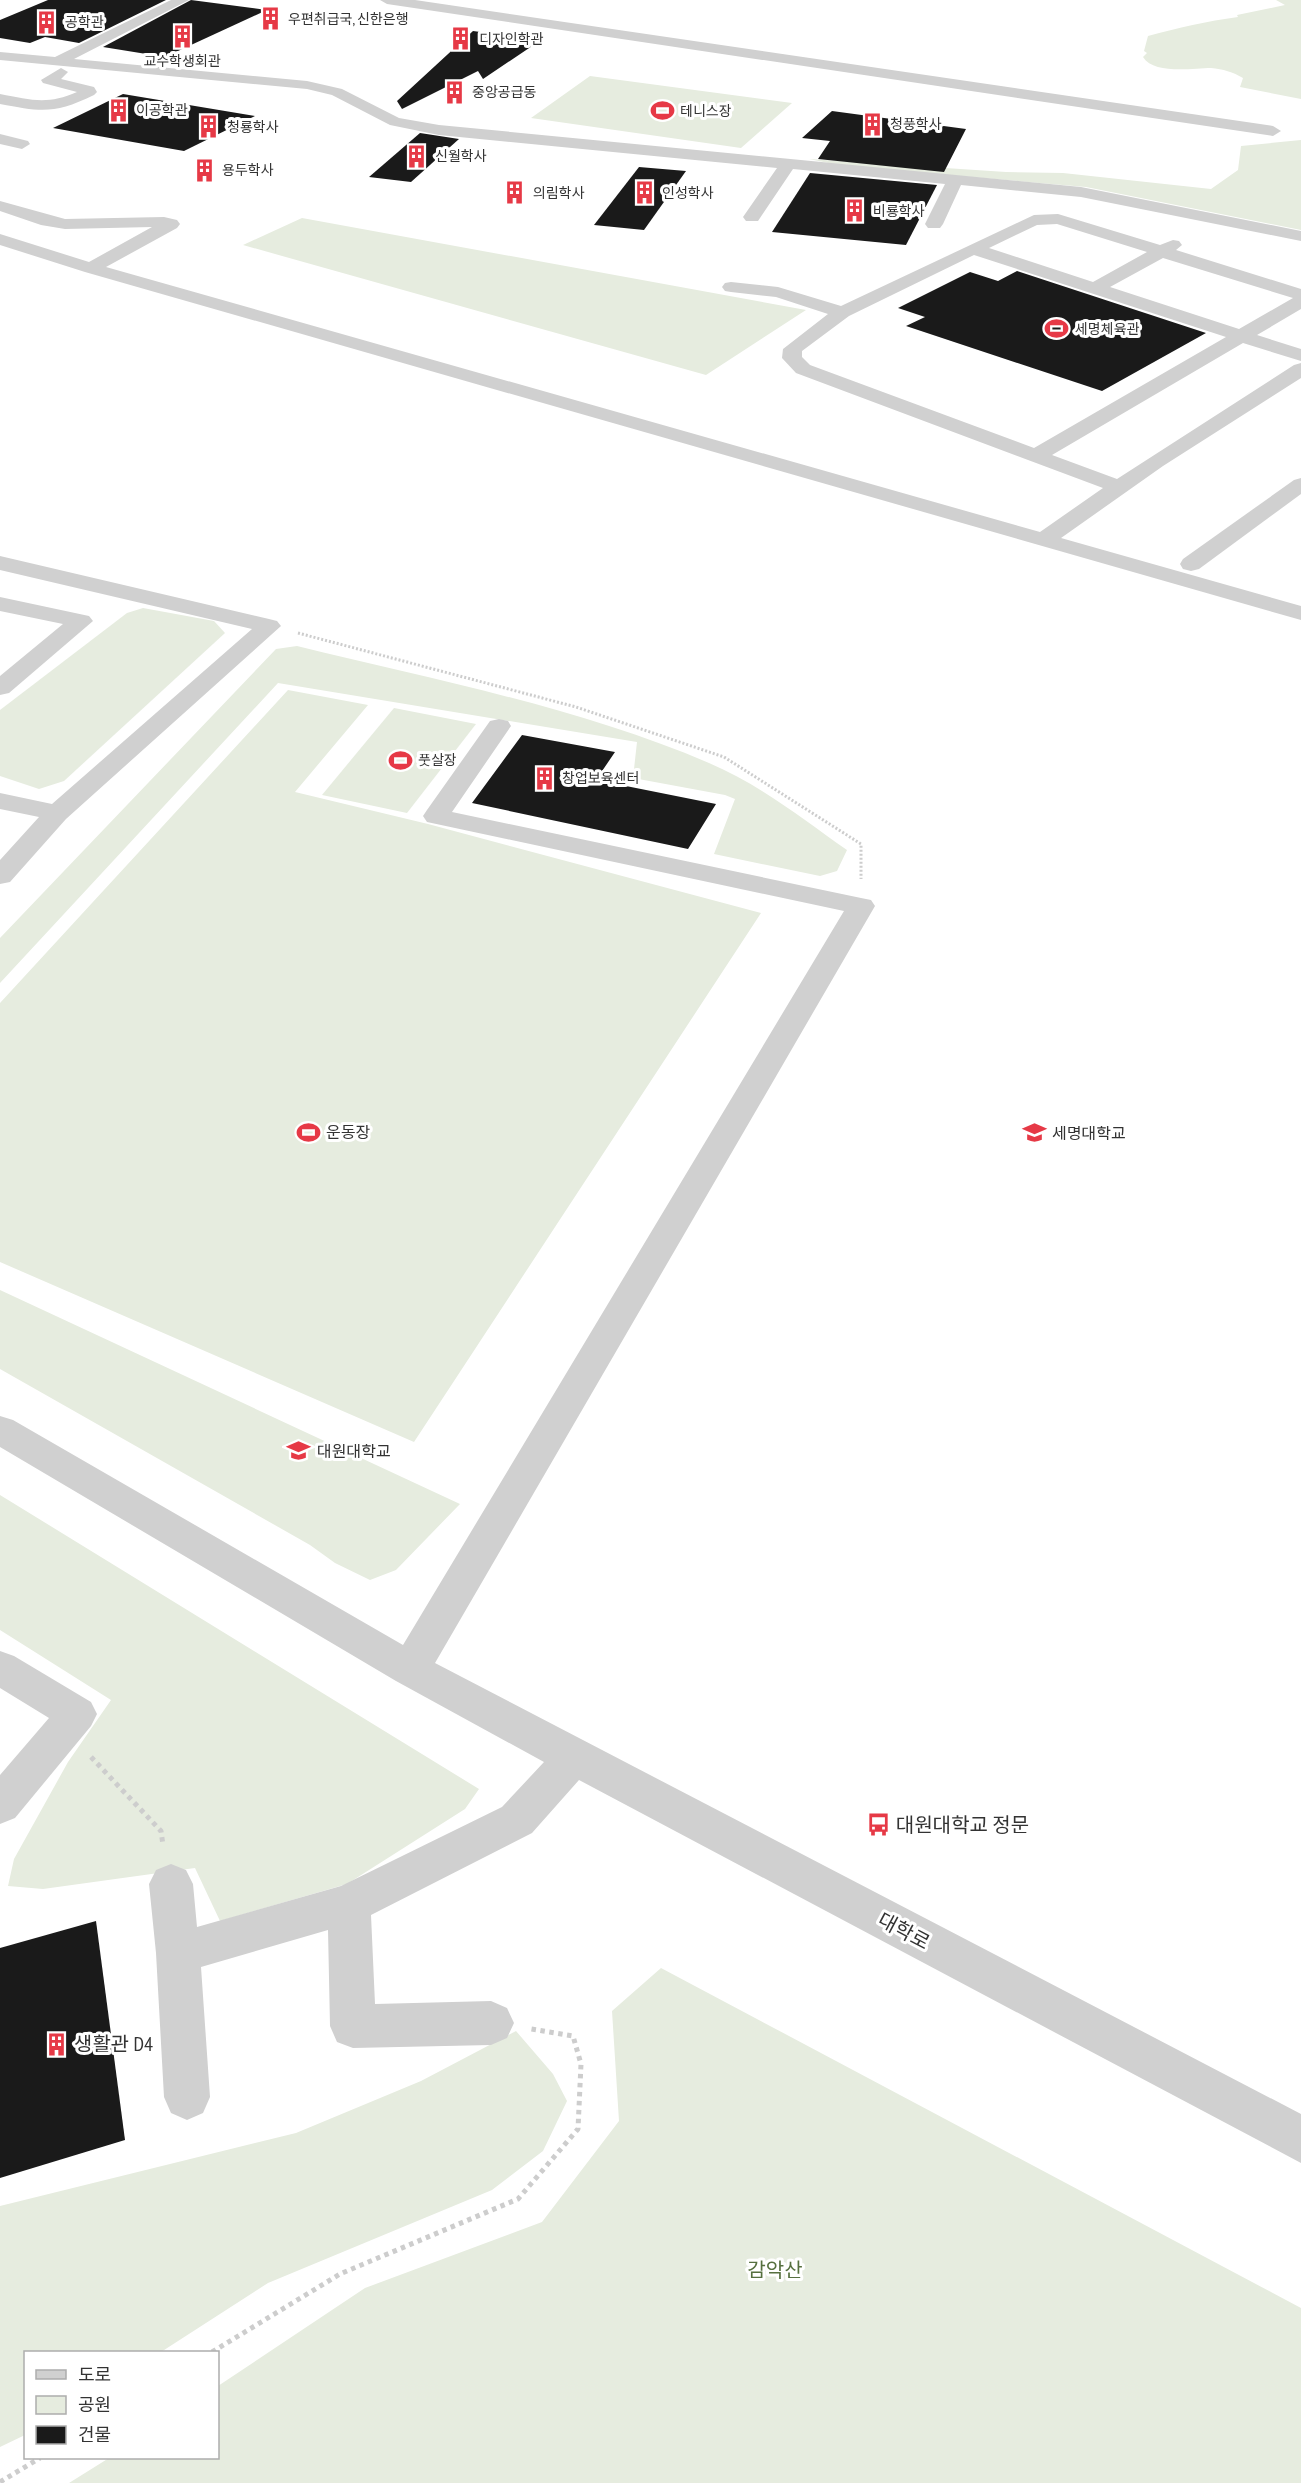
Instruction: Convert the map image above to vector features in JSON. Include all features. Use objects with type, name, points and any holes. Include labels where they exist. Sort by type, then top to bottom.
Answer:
[{"type":"street","points":[[58,61],[182,0]]},
{"type":"street","points":[[387,0],[1273,130]]},
{"type":"street","points":[[0,44],[35,51],[58,61],[237,77],[323,88],[337,92],[395,122],[421,127],[1081,192],[1301,236]]},
{"type":"street","points":[[0,56],[35,51]]},
{"type":"street","points":[[0,99],[39,107],[61,106],[89,90],[51,82],[48,80],[49,77],[80,63]]},
{"type":"street","points":[[237,77],[260,94]]},
{"type":"street","points":[[0,139],[21,144]]},
{"type":"street","points":[[752,217],[788,164]]},
{"type":"street","points":[[934,224],[955,181]]},
{"type":"street","points":[[0,206],[47,221],[65,224],[164,222],[171,224],[98,263]]},
{"type":"street","points":[[1119,487],[803,369],[792,358],[793,349],[842,312],[1035,220],[1047,218],[1161,251],[1301,296]]},
{"type":"street","points":[[1095,288],[1219,219]]},
{"type":"street","points":[[0,226],[98,263],[508,386],[1053,533],[1191,564],[1301,595]]},
{"type":"street","points":[[0,239],[528,375],[1053,533],[1301,613]]},
{"type":"street","points":[[974,249],[1301,355]]},
{"type":"street","points":[[731,287],[778,292],[842,312]]},
{"type":"street","points":[[1035,456],[1301,301]]},
{"type":"street","points":[[1053,533],[1119,487],[1301,369]]},
{"type":"street","points":[[508,386],[528,375]]},
{"type":"street","points":[[1191,564],[1301,484]]},
{"type":"street","points":[[0,563],[269,626]]},
{"type":"street","points":[[0,688],[81,621],[121,593]]},
{"type":"street","points":[[0,604],[81,621]]},
{"type":"street","points":[[0,876],[57,813],[269,626]]},
{"type":"street","points":[[410,1669],[861,906],[436,816],[499,726]]},
{"type":"street","points":[[0,801],[57,813]]},
{"type":"street","name":"대학로","points":[[0,1430],[410,1669],[507,1722],[1301,2139]]},
{"type":"street","points":[[0,1668],[77,1714],[0,1805]]},
{"type":"street","points":[[178,1953],[349,1904],[518,1820],[574,1757]]},
{"type":"street","points":[[171,1884],[178,1953],[187,2097]]},
{"type":"street","points":[[349,1904],[353,2026],[491,2023]]},
{"type":"path","points":[[269,626],[576,707],[724,757],[861,844],[861,906]]},
{"type":"path","points":[[86,1752],[146,1814]]},
{"type":"path","points":[[214,2351],[340,2274],[518,2199],[578,2129],[581,2064],[573,2036],[491,2023]]},
{"type":"path","points":[[0,2482],[37,2459]]},
{"type":"green space","points":[[1276,0],[1301,0],[1301,99],[1240,87],[1243,78],[1224,70],[1165,68],[1148,63],[1143,57],[1147,53],[1144,51],[1148,36],[1285,5]]},
{"type":"green space","name":"테니스장","points":[[590,76],[792,103],[741,148],[531,118]]},
{"type":"green space","points":[[1301,140],[1301,230],[1086,187],[843,166],[809,159],[1006,172],[1063,173],[1211,189],[1238,170],[1241,146]]},
{"type":"green space","points":[[302,218],[806,310],[706,375],[243,245]]},
{"type":"green space","points":[[143,608],[214,621],[225,633],[64,781],[39,789],[0,776],[0,710],[127,613]]},
{"type":"green space","points":[[297,646],[506,696],[659,743],[709,763],[745,781],[847,850],[837,871],[820,876],[714,854],[735,799],[725,795],[633,778],[637,742],[278,683],[0,983],[0,938],[276,649]]},
{"type":"green space","name":"운동장","points":[[288,690],[368,705],[295,792],[428,824],[761,913],[414,1442],[0,1262],[0,1003]]},
{"type":"green space","name":"풋살장","points":[[394,708],[476,724],[407,813],[322,795]]},
{"type":"green space","points":[[0,1290],[460,1504],[396,1570],[370,1580],[335,1563],[310,1545],[0,1369]]},
{"type":"green space","points":[[0,1495],[479,1789],[465,1809],[347,1884],[220,1921],[195,1868],[43,1889],[8,1886],[14,1859],[68,1762],[111,1700],[0,1630]]},
{"type":"green space","name":"감악산","points":[[661,1968],[1301,2308],[1301,2483],[69,2483],[107,2459],[219,2459],[219,2385],[365,2288],[542,2222],[619,2121],[612,2011]]},
{"type":"green space","points":[[516,2031],[553,2074],[567,2101],[543,2151],[492,2190],[268,2283],[163,2351],[24,2351],[24,2435],[0,2447],[0,2206],[296,2133],[421,2081]]},
{"type":"building","points":[[48,0],[166,0],[79,43],[45,37],[30,43],[0,38],[0,20]]},
{"type":"building","points":[[191,0],[267,10],[165,57],[103,47]]},
{"type":"building","points":[[473,31],[541,40],[483,79],[478,71],[402,109],[397,101]]},
{"type":"building","points":[[123,94],[255,116],[184,151],[53,128]]},
{"type":"building","points":[[832,111],[966,129],[944,172],[818,159],[830,141],[802,138]]},
{"type":"building","name":"신월학사","points":[[420,133],[459,139],[411,182],[369,177]]},
{"type":"building","name":"인성학사","points":[[639,167],[686,171],[644,230],[594,225]]},
{"type":"building","name":"비룡학사","points":[[810,173],[937,185],[906,245],[772,232]]},
{"type":"building","name":"세명체육관","points":[[1017,271],[1206,333],[1102,391],[906,326],[925,317],[898,308],[970,272],[998,281]]},
{"type":"building","points":[[522,735],[615,752],[596,780],[716,804],[688,849],[472,803]]},
{"type":"building","name":"생활관 D4","points":[[96,1921],[125,2140],[0,2178],[0,1948]]},
{"type":"place","name":"우편취급국, 신한은행","points":[[270,19]]},
{"type":"place","name":"공학관","points":[[47,22]]},
{"type":"place","name":"교수학생회관","points":[[182,37]]},
{"type":"place","name":"디자인학관","points":[[461,39]]},
{"type":"place","name":"중앙공급동","points":[[454,92]]},
{"type":"place","name":"이공학관","points":[[118,110]]},
{"type":"place","name":"테니스장","points":[[662,111]]},
{"type":"place","name":"청풍학사","points":[[872,124]]},
{"type":"place","name":"청룡학사","points":[[209,127]]},
{"type":"place","name":"신월학사","points":[[417,156]]},
{"type":"place","name":"용두학사","points":[[204,170]]},
{"type":"place","name":"의림학사","points":[[515,193]]},
{"type":"place","name":"인성학사","points":[[644,193]]},
{"type":"place","name":"비룡학사","points":[[855,211]]},
{"type":"place","name":"세명체육관","points":[[1057,329]]},
{"type":"place","name":"풋살장","points":[[400,760]]},
{"type":"place","name":"창업보육센터","points":[[544,778]]},
{"type":"place","name":"운동장","points":[[308,1132]]},
{"type":"place","name":"세명대학교","points":[[1034,1133]]},
{"type":"place","name":"대원대학교","points":[[299,1451]]},
{"type":"place","name":"대원대학교 정문","points":[[878,1825]]},
{"type":"place","name":"생활관 D4","points":[[56,2044]]}]
